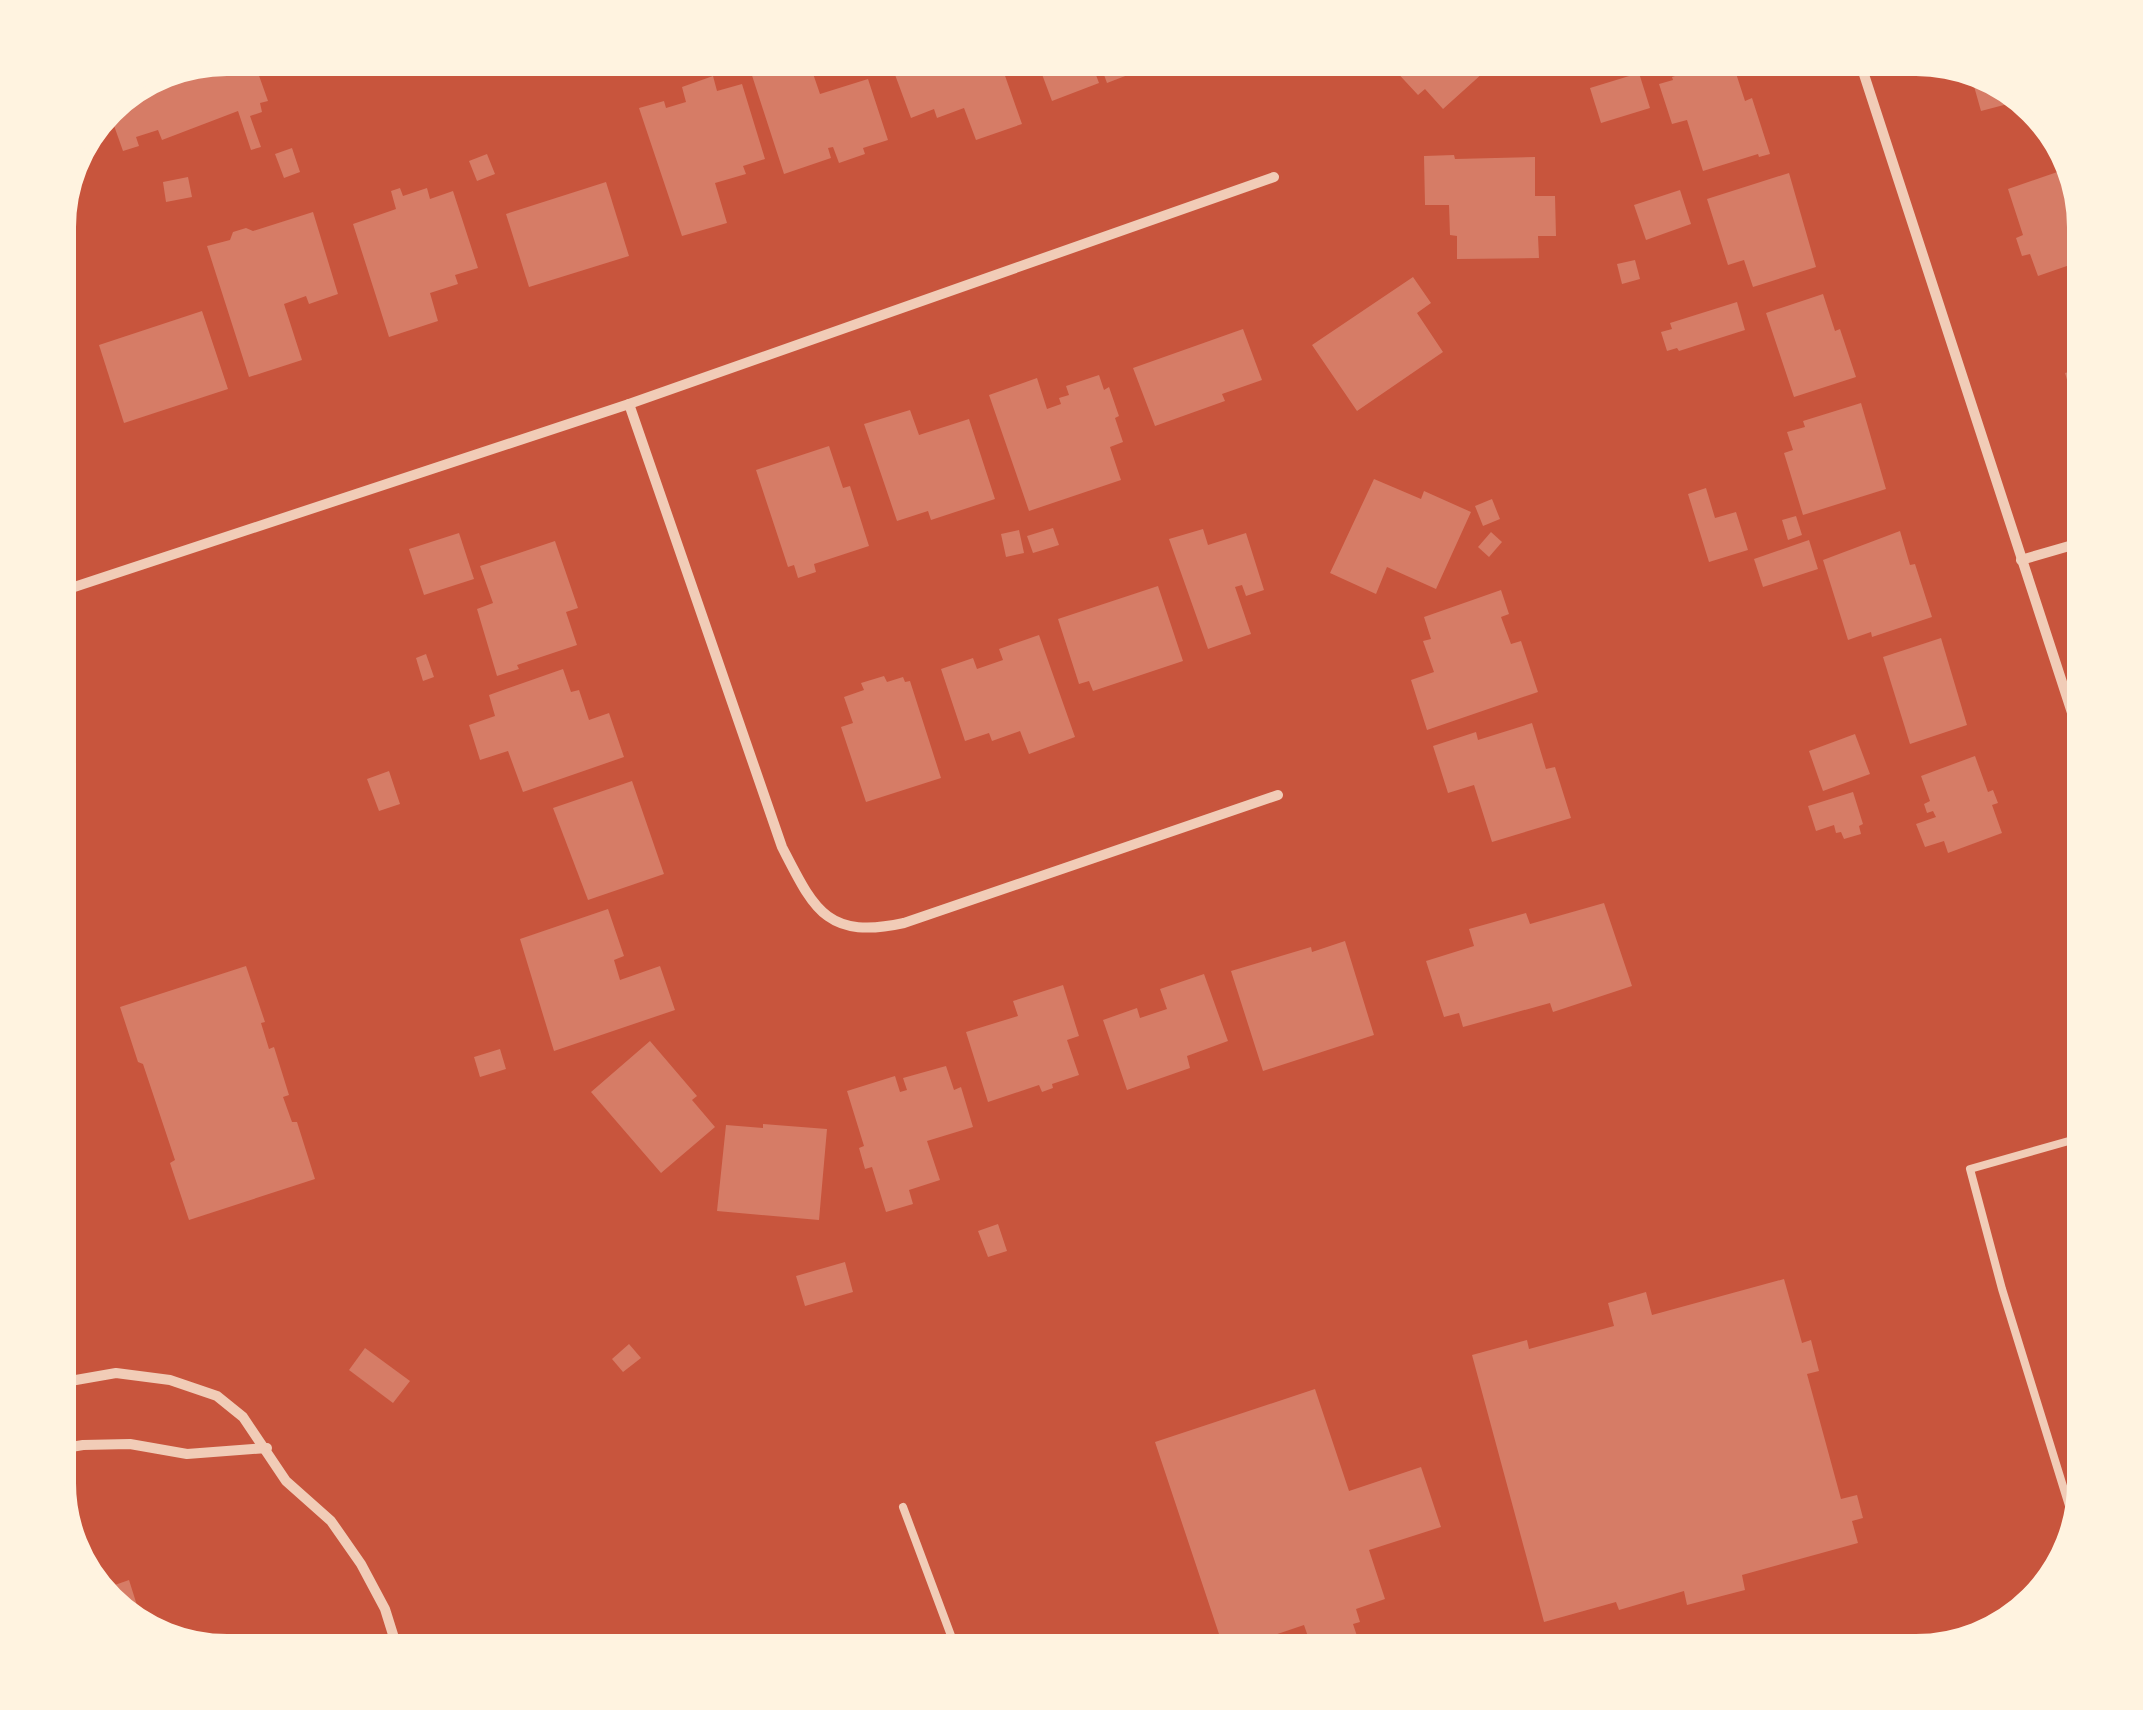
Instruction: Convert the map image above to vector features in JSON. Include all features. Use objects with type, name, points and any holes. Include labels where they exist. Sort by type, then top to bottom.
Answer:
[{"type":"street","points":[[1863,70],[2073,717]]},
{"type":"street","points":[[70,588],[629,404],[1274,177]]},
{"type":"street","points":[[629,404],[782,847],[802,886],[828,919],[874,930],[904,924],[1278,795]]},
{"type":"street","points":[[2021,560],[2073,545]]},
{"type":"street","points":[[70,1381],[116,1373],[170,1380],[217,1396],[243,1417],[286,1481],[330,1520],[362,1564],[385,1609],[394,1640]]},
{"type":"street","points":[[70,1447],[130,1444],[186,1454],[266,1448]]},
{"type":"lane","points":[[2070,1510],[2002,1290],[1970,1169],[2073,1140]]},
{"type":"lane","points":[[904,1507],[952,1640]]},
{"type":"building","points":[[257,70],[268,101],[260,103],[262,112],[250,116],[261,147],[251,150],[238,111],[162,140],[158,130],[136,137],[139,146],[123,151],[112,120],[148,91],[196,73]]},
{"type":"building","points":[[750,70],[812,70],[820,94],[868,79],[888,140],[863,148],[865,154],[839,163],[833,147],[828,148],[831,158],[784,174]]},
{"type":"building","points":[[893,70],[1003,70],[1022,124],[976,140],[964,108],[937,118],[934,109],[911,118]]},
{"type":"building","points":[[1040,70],[1094,70],[1099,83],[1052,101]]},
{"type":"building","points":[[1102,70],[1141,70],[1107,83]]},
{"type":"building","points":[[1395,70],[1486,70],[1443,109],[1425,89],[1418,95]]},
{"type":"building","points":[[1694,70],[1735,70],[1745,101],[1752,98],[1770,154],[1703,171],[1687,120],[1672,124],[1659,84],[1673,80],[1672,77]]},
{"type":"building","points":[[1639,73],[1650,108],[1601,123],[1590,88]]},
{"type":"building","points":[[713,76],[717,91],[742,84],[765,159],[743,166],[746,174],[715,183],[727,223],[682,236],[639,108],[664,101],[666,108],[686,102],[682,87]]},
{"type":"building","points":[[1973,81],[2012,103],[1981,111]]},
{"type":"building","points":[[292,148],[300,172],[284,178],[275,154]]},
{"type":"building","points":[[487,154],[495,174],[477,181],[469,161]]},
{"type":"building","points":[[1454,155],[1455,159],[1535,157],[1535,196],[1555,196],[1556,236],[1538,236],[1539,258],[1457,259],[1457,236],[1450,235],[1449,205],[1425,205],[1424,156]]},
{"type":"building","points":[[2062,170],[2070,196],[2073,264],[2038,276],[2030,254],[2022,256],[2016,238],[2023,235],[2008,189]]},
{"type":"building","points":[[1789,173],[1816,267],[1753,287],[1744,260],[1728,265],[1707,199]]},
{"type":"building","points":[[188,177],[192,197],[166,202],[163,182]]},
{"type":"building","points":[[606,182],[629,256],[529,287],[506,214]]},
{"type":"building","points":[[400,188],[403,196],[427,188],[430,199],[453,191],[478,268],[455,275],[458,284],[430,293],[438,321],[389,337],[353,224],[396,209],[391,191]]},
{"type":"building","points":[[1680,190],[1691,224],[1646,240],[1634,205]]},
{"type":"building","points":[[313,212],[338,294],[309,304],[306,296],[284,304],[302,360],[249,377],[207,246],[230,240],[233,232],[246,228],[253,231]]},
{"type":"building","points":[[1635,260],[1640,279],[1622,284],[1617,264]]},
{"type":"building","points":[[1413,277],[1431,303],[1417,313],[1443,352],[1357,411],[1312,345]]},
{"type":"building","points":[[1823,294],[1856,377],[1794,397],[1766,313]]},
{"type":"building","points":[[1737,302],[1745,330],[1679,351],[1667,351],[1661,332],[1672,329],[1670,323]]},
{"type":"building","points":[[202,311],[228,389],[124,423],[99,345]]},
{"type":"building","points":[[1243,329],[1262,380],[1222,394],[1225,401],[1155,426],[1133,368]]},
{"type":"building","points":[[2073,371],[2073,399],[2065,373]]},
{"type":"building","points":[[1099,375],[1104,390],[1109,387],[1119,416],[1115,418],[1123,442],[1110,447],[1121,480],[1029,511],[989,395],[1037,378],[1047,409],[1061,404],[1059,398],[1069,395],[1066,386]]},
{"type":"building","points":[[1861,403],[1886,489],[1803,515],[1784,453],[1793,450],[1787,432],[1805,427],[1803,421]]},
{"type":"building","points":[[910,410],[919,435],[969,419],[995,499],[931,520],[928,511],[897,521],[864,424]]},
{"type":"building","points":[[829,446],[843,488],[850,486],[869,546],[814,564],[816,572],[798,578],[794,565],[788,567],[756,470]]},
{"type":"building","points":[[1374,479],[1421,499],[1424,491],[1471,512],[1436,589],[1387,567],[1376,594],[1330,573]]},
{"type":"building","points":[[1706,488],[1715,518],[1736,512],[1748,550],[1709,562],[1688,494]]},
{"type":"building","points":[[1492,499],[1500,519],[1483,526],[1475,506]]},
{"type":"building","points":[[1796,516],[1802,535],[1788,540],[1782,520]]},
{"type":"building","points":[[1053,528],[1059,545],[1033,553],[1027,536]]},
{"type":"building","points":[[1203,529],[1208,545],[1246,533],[1264,590],[1246,596],[1242,585],[1235,587],[1251,634],[1208,649],[1169,539]]},
{"type":"building","points":[[1019,530],[1024,553],[1006,557],[1001,534]]},
{"type":"building","points":[[1900,531],[1932,617],[1872,637],[1871,632],[1848,640],[1823,560]]},
{"type":"building","points":[[1491,532],[1502,542],[1489,557],[1478,547]]},
{"type":"building","points":[[459,533],[474,579],[424,595],[409,549]]},
{"type":"building","points":[[1809,540],[1818,569],[1763,587],[1754,559]]},
{"type":"building","points":[[555,541],[578,608],[566,612],[577,645],[517,665],[519,669],[497,676],[477,609],[493,603],[480,566]]},
{"type":"building","points":[[1158,586],[1183,661],[1093,691],[1089,681],[1079,684],[1058,619]]},
{"type":"building","points":[[1501,590],[1509,614],[1501,617],[1511,644],[1521,641],[1538,692],[1427,730],[1411,680],[1434,672],[1423,641],[1431,639],[1424,617]]},
{"type":"building","points":[[1039,635],[1075,737],[1029,754],[1020,731],[992,741],[989,733],[965,741],[941,669],[973,658],[977,669],[1003,660],[999,649]]},
{"type":"building","points":[[1941,638],[1967,725],[1910,744],[1883,657]]},
{"type":"building","points":[[426,654],[434,677],[423,681],[416,658]]},
{"type":"building","points":[[563,669],[571,692],[579,690],[589,720],[609,713],[624,757],[523,792],[508,751],[480,760],[469,725],[495,716],[489,695]]},
{"type":"building","points":[[884,676],[887,682],[903,677],[905,682],[910,681],[941,778],[866,802],[841,727],[853,723],[844,697],[864,690],[861,683]]},
{"type":"building","points":[[1532,723],[1546,769],[1555,767],[1571,818],[1492,842],[1474,785],[1448,793],[1433,746],[1476,732],[1478,740]]},
{"type":"building","points":[[1855,734],[1870,774],[1823,791],[1809,751]]},
{"type":"building","points":[[1975,756],[1988,792],[1993,790],[1998,803],[1992,805],[2002,833],[1948,853],[1944,841],[1925,847],[1916,824],[1936,817],[1933,811],[1927,813],[1924,804],[1930,801],[1921,776]]},
{"type":"building","points":[[389,771],[400,804],[379,811],[367,779]]},
{"type":"building","points":[[632,781],[664,874],[588,900],[553,808]]},
{"type":"building","points":[[1853,792],[1863,824],[1859,826],[1861,834],[1844,839],[1841,832],[1836,833],[1834,825],[1816,831],[1808,806]]},
{"type":"building","points":[[1604,903],[1632,986],[1553,1012],[1550,1003],[1463,1027],[1459,1013],[1444,1017],[1426,961],[1474,946],[1469,929],[1526,913],[1530,924]]},
{"type":"building","points":[[608,909],[624,956],[614,960],[620,980],[660,966],[675,1010],[554,1051],[520,939]]},
{"type":"building","points":[[1345,941],[1374,1035],[1263,1071],[1231,971]]},
{"type":"building","points":[[246,966],[265,1022],[261,1023],[269,1049],[274,1047],[289,1095],[283,1097],[292,1122],[297,1122],[315,1179],[189,1220],[170,1163],[175,1160],[120,1007]]},
{"type":"building","points":[[1204,974],[1228,1041],[1187,1056],[1190,1068],[1127,1090],[1103,1020],[1137,1008],[1140,1018],[1167,1009],[1160,989]]},
{"type":"building","points":[[1063,985],[1079,1036],[1067,1040],[1079,1075],[1052,1084],[1053,1088],[1042,1092],[1039,1085],[988,1102],[966,1032],[1018,1016],[1013,1001]]},
{"type":"building","points":[[650,1041],[697,1096],[692,1100],[715,1127],[661,1173],[591,1092]]},
{"type":"building","points":[[500,1049],[506,1069],[480,1077],[474,1057]]},
{"type":"building","points":[[946,1066],[954,1090],[961,1087],[973,1127],[927,1141],[940,1180],[909,1190],[913,1204],[886,1212],[872,1167],[865,1169],[859,1148],[864,1146],[847,1091],[895,1076],[900,1092],[907,1090],[903,1078]]},
{"type":"building","points":[[763,1124],[827,1129],[819,1220],[717,1211],[726,1125],[763,1128]]},
{"type":"building","points":[[998,1224],[1007,1251],[988,1257],[978,1231]]},
{"type":"building","points":[[845,1262],[853,1292],[805,1306],[796,1276]]},
{"type":"building","points":[[1784,1279],[1802,1343],[1811,1340],[1819,1371],[1807,1374],[1841,1499],[1857,1495],[1863,1518],[1852,1521],[1858,1543],[1742,1575],[1745,1590],[1687,1605],[1684,1591],[1619,1610],[1616,1602],[1544,1622],[1472,1355],[1527,1340],[1529,1349],[1614,1326],[1608,1303],[1646,1292],[1652,1315]]},
{"type":"building","points":[[629,1344],[641,1358],[623,1372],[612,1359]]},
{"type":"building","points":[[365,1348],[410,1381],[393,1403],[349,1370]]},
{"type":"building","points":[[1315,1389],[1349,1491],[1421,1467],[1441,1527],[1369,1550],[1385,1599],[1356,1609],[1360,1622],[1353,1624],[1358,1640],[1309,1640],[1304,1625],[1260,1640],[1221,1640],[1155,1442]]},
{"type":"building","points":[[129,1580],[139,1613],[123,1601],[110,1587]]}]
